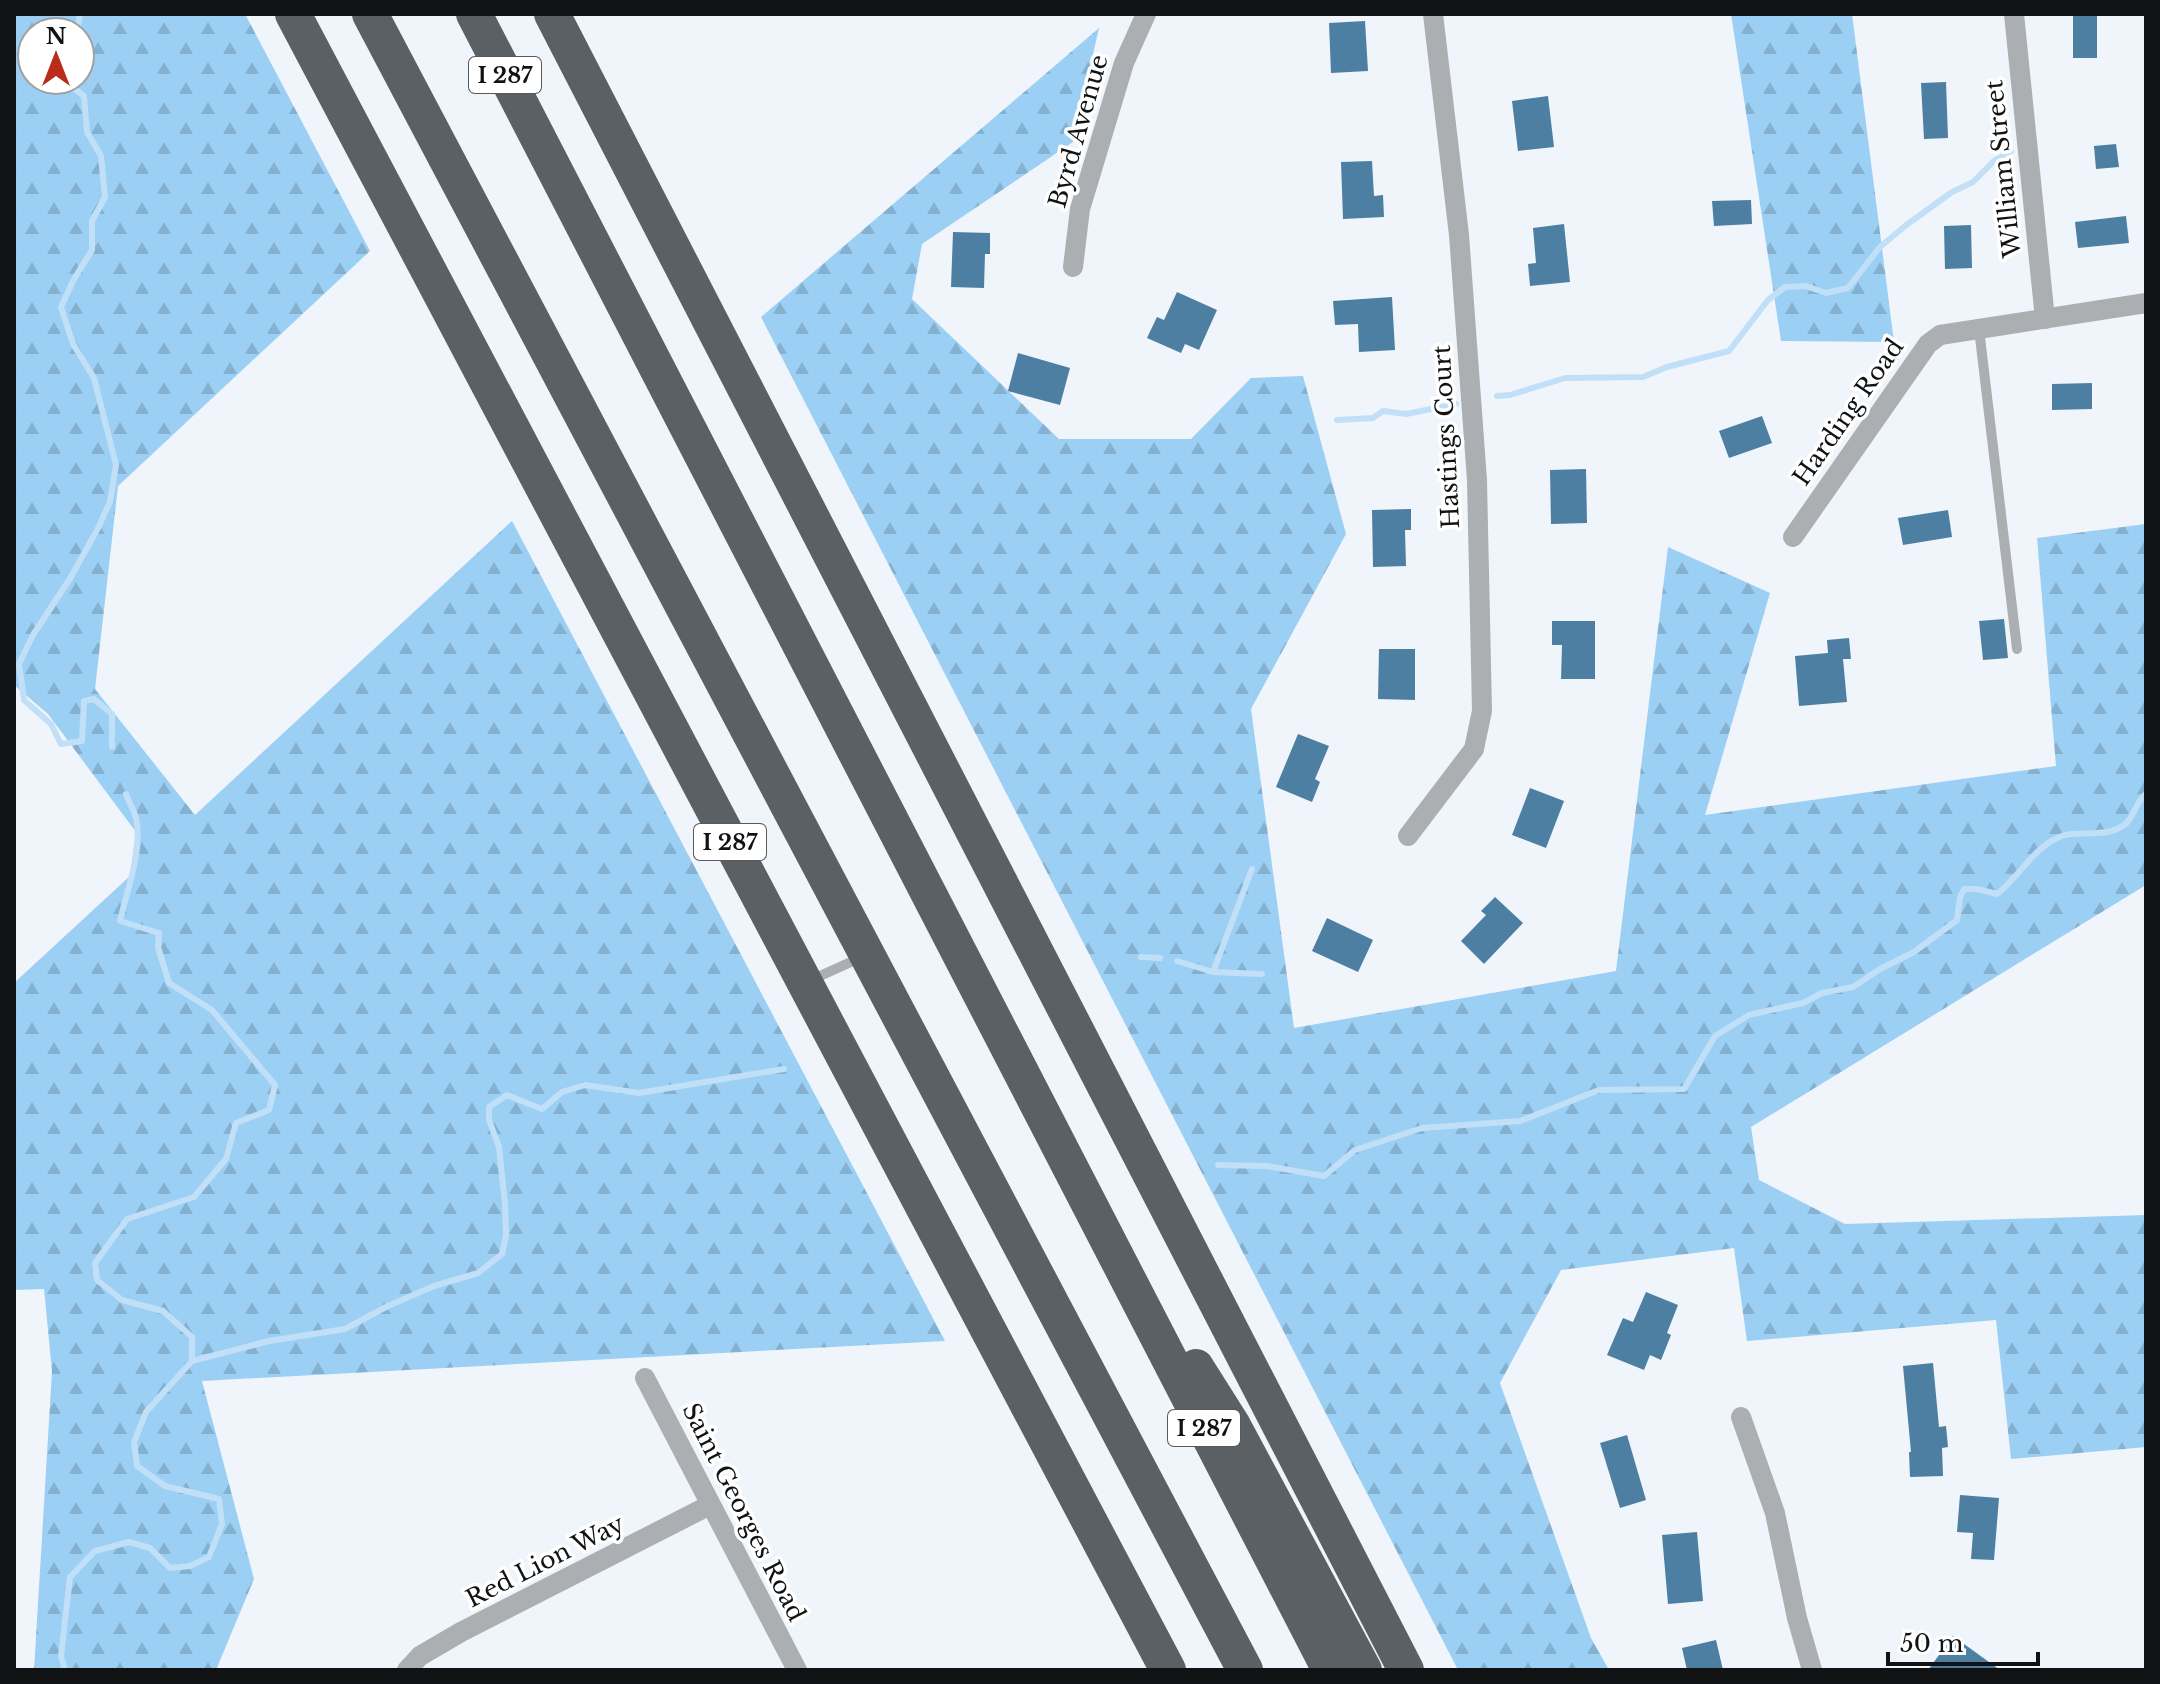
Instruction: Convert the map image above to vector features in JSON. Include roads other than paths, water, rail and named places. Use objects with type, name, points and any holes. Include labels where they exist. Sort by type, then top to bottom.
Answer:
[{"type":"highway","name":"I 287","points":[[293,14],[1168,1670]]},
{"type":"highway","name":"I 287","points":[[370,14],[1245,1670]]},
{"type":"highway","name":"I 287","points":[[474,14],[1330,1670]]},
{"type":"highway","name":"I 287","points":[[552,14],[1406,1670]]},
{"type":"highway","points":[[1079,1186],[1232,1424],[1364,1670]]},
{"type":"street","name":"Byrd Avenue","points":[[1073,267],[1080,209],[1124,63],[1146,14]]},
{"type":"street","name":"Hastings Court","points":[[1408,836],[1474,749],[1482,711],[1476,465],[1459,235],[1433,14]]},
{"type":"street","name":"William Street","points":[[2014,14],[2045,319]]},
{"type":"street","name":"Harding Road","points":[[1793,537],[1928,344],[1940,335],[2146,303]]},
{"type":"street","name":"Saint Georges Road","points":[[645,1378],[797,1670]]},
{"type":"street","points":[[1741,1417],[1775,1513],[1797,1618],[1812,1670]]},
{"type":"street","name":"Red Lion Way","points":[[407,1670],[420,1656],[461,1632],[710,1505]]},
{"type":"lane","points":[[1979,329],[2017,649]]},
{"type":"lane","points":[[805,983],[867,954]]},
{"type":"waterway","points":[[84,96],[87,132],[101,156],[105,197],[92,221],[92,250],[61,307],[73,344],[94,378],[116,465],[110,502],[98,528],[33,635],[19,664],[24,700],[51,724],[61,744],[82,741],[84,701],[94,699],[112,714],[112,747]]},
{"type":"waterway","points":[[1497,396],[1565,378],[1643,377],[1667,367],[1729,351],[1768,300],[1785,287],[1806,286],[1826,293],[1848,288],[1880,247],[1952,192],[1973,182],[1994,161],[2011,151]]},
{"type":"waterway","points":[[1337,420],[1373,418],[1383,411],[1406,414],[1456,404]]},
{"type":"waterway","points":[[65,1670],[61,1656],[70,1577],[95,1551],[129,1542],[150,1548],[170,1568],[190,1566],[209,1557],[222,1524],[219,1499],[165,1486],[137,1466],[134,1442],[146,1412],[192,1361],[192,1337],[163,1311],[122,1300],[97,1280],[95,1263],[127,1219],[194,1197],[226,1159],[236,1123],[269,1110],[275,1085],[212,1010],[169,983],[158,947],[159,933],[120,921],[133,870],[138,831],[126,794]]},
{"type":"waterway","points":[[1218,1165],[1267,1166],[1324,1176],[1355,1150],[1422,1128],[1520,1121],[1599,1090],[1684,1089],[1715,1036],[1749,1015],[1803,1003],[1822,993],[1853,987],[1914,952],[1957,920],[1964,889],[1997,894],[2048,843],[2064,835],[2104,833],[2119,828],[2128,821],[2146,794]]},
{"type":"waterway","points":[[1213,972],[1252,869]]},
{"type":"waterway","points":[[1141,957],[1160,958]]},
{"type":"waterway","points":[[1177,961],[1213,972],[1262,974]]},
{"type":"waterway","points":[[192,1361],[269,1341],[345,1329],[434,1286],[478,1273],[502,1254],[506,1236],[505,1204],[499,1147],[489,1120],[489,1107],[507,1095],[542,1109],[562,1092],[585,1085],[639,1093],[784,1069]]}]
